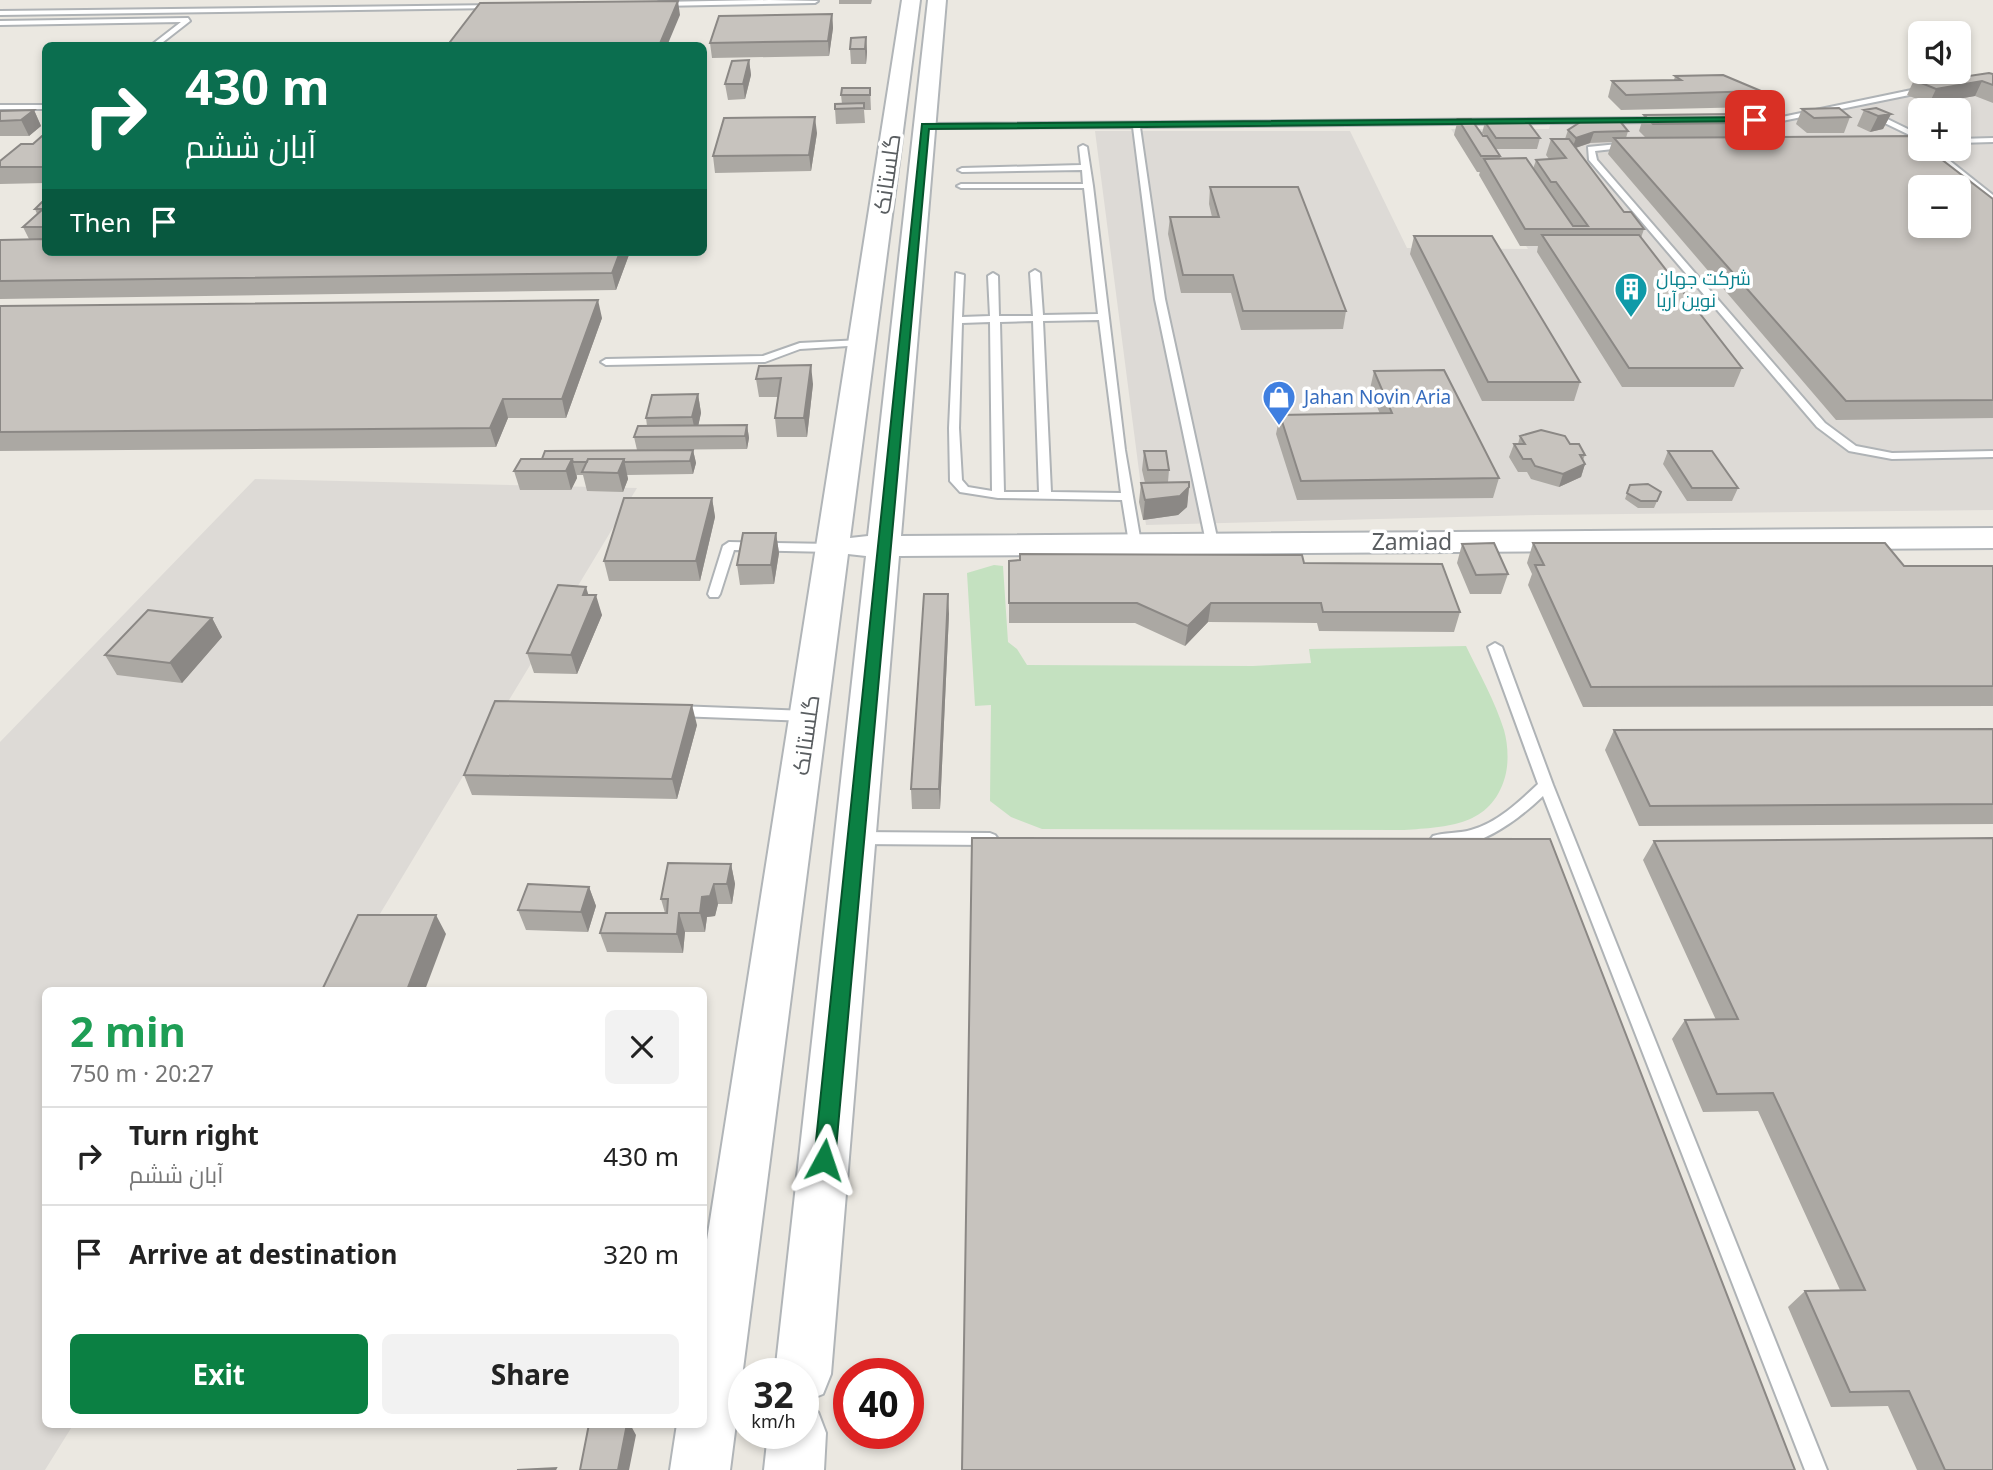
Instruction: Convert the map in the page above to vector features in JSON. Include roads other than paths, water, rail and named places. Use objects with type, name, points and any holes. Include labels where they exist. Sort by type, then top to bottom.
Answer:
[{"type":"street","name":"گلستانک","points":[[707,1421],[911,0]]},
{"type":"street","name":"گلستانک","points":[[805,1358],[937,0]]},
{"type":"street","name":"Zamiad","points":[[832,548],[884,544],[1993,538]]},
{"type":"street","name":"گلستانک","points":[[700,1470],[706,1428]]},
{"type":"street","points":[[794,1470],[796,1449]]},
{"type":"lane","points":[[649,4],[815,1]]},
{"type":"lane","points":[[0,13],[511,6]]},
{"type":"lane","points":[[0,23],[188,20],[158,42]]},
{"type":"lane","points":[[1712,120],[1782,119],[1931,89]]},
{"type":"lane","points":[[1853,105],[1908,133]]},
{"type":"lane","points":[[0,107],[42,107]]},
{"type":"lane","points":[[925,126],[1670,120]]},
{"type":"lane","points":[[1136,124],[1160,299],[1212,542]]},
{"type":"lane","points":[[1895,141],[1908,140]]},
{"type":"lane","points":[[1971,141],[1993,141]]},
{"type":"lane","points":[[1646,145],[1591,149],[1593,160],[1821,425],[1853,449],[1892,456],[1993,454]]},
{"type":"lane","points":[[1083,147],[1089,214],[1135,543]]},
{"type":"lane","points":[[1945,161],[1993,199]]},
{"type":"lane","points":[[961,170],[1086,167]]},
{"type":"lane","points":[[961,186],[1088,186]]},
{"type":"lane","points":[[1035,273],[1045,495]]},
{"type":"lane","points":[[959,275],[954,428],[956,481],[964,491],[998,495],[1127,497]]},
{"type":"lane","points":[[992,276],[998,495]]},
{"type":"lane","points":[[958,320],[1103,317]]},
{"type":"lane","points":[[606,362],[765,359],[780,350],[807,345],[861,343]]},
{"type":"lane","points":[[715,594],[729,546],[832,548]]},
{"type":"lane","points":[[1495,647],[1546,785],[1816,1470]]},
{"type":"lane","points":[[658,710],[808,716]]},
{"type":"lane","points":[[1419,840],[1447,840],[1472,836],[1487,830],[1513,817],[1546,785]]},
{"type":"lane","points":[[855,838],[1007,839]]},
{"type":"place","name":"شرکت جهان نوین آریا","points":[[1631,319]]},
{"type":"place","name":"Jahan Novin Aria","points":[[1279,427]]}]
